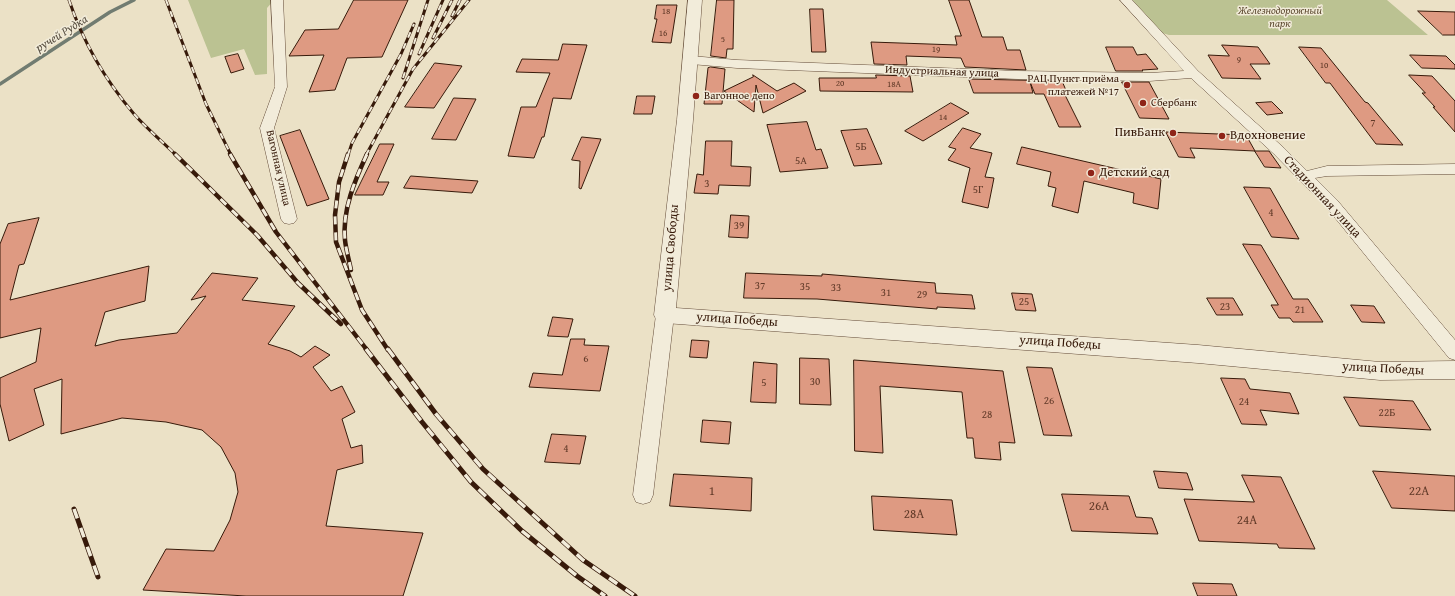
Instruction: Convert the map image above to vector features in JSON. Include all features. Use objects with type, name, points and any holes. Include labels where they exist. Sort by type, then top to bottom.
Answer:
[{"type":"street","name":"Вагонная улица","points":[[277,0],[281,87],[267,128],[289,219]]},
{"type":"street","name":"улица Свободы","points":[[643,495],[665,315],[695,0]]},
{"type":"street","name":"Стадионная улица","points":[[1126,0],[1194,74],[1305,176],[1332,204],[1455,353]]},
{"type":"street","name":"Индустриальная улица","points":[[690,60],[737,64],[1018,75],[1149,77],[1194,74]]},
{"type":"street","points":[[1305,176],[1327,171],[1455,169]]},
{"type":"street","name":"улица Победы","points":[[665,315],[1198,354],[1380,371],[1455,370]]},
{"type":"green space","points":[[188,0],[274,0],[267,8],[267,74],[255,75],[244,49],[211,58]]},
{"type":"green space","name":"Железнодорожный парк","points":[[1132,0],[1387,0],[1428,35],[1169,35],[1162,33]]},
{"type":"building","points":[[354,0],[408,0],[382,57],[347,58],[335,90],[309,92],[324,55],[289,56],[305,30],[338,29]]},
{"type":"building","points":[[717,0],[734,0],[733,49],[727,49],[726,58],[711,56]]},
{"type":"building","points":[[949,0],[969,0],[982,37],[1003,37],[1007,50],[1020,50],[1026,70],[965,67],[961,58],[906,56],[907,65],[874,64],[871,42],[957,45],[955,36],[961,36]]},
{"type":"building","points":[[657,5],[677,5],[671,43],[652,42],[657,19],[655,19]]},
{"type":"building","points":[[810,9],[823,9],[826,52],[812,52]]},
{"type":"building","points":[[1418,11],[1455,12],[1455,35],[1443,35]]},
{"type":"building","points":[[563,44],[587,45],[571,99],[553,98],[544,137],[542,137],[534,158],[508,156],[521,107],[536,107],[550,73],[516,72],[522,59],[558,60]]},
{"type":"building","points":[[1222,45],[1258,47],[1270,64],[1250,64],[1261,79],[1222,78],[1208,55],[1229,56]]},
{"type":"building","points":[[1106,47],[1133,47],[1137,55],[1146,54],[1158,69],[1142,70],[1143,71],[1116,71]]},
{"type":"building","points":[[1299,47],[1321,48],[1365,102],[1368,103],[1403,145],[1376,144],[1330,83],[1326,83]]},
{"type":"building","points":[[238,54],[244,69],[231,73],[225,57]]},
{"type":"building","points":[[1410,55],[1446,56],[1455,65],[1455,69],[1422,68]]},
{"type":"building","points":[[435,63],[462,66],[434,108],[405,107]]},
{"type":"building","points":[[708,68],[725,69],[722,104],[704,104]]},
{"type":"building","points":[[753,75],[777,91],[794,83],[806,91],[763,113],[756,85],[754,112],[724,91],[753,77]]},
{"type":"building","points":[[876,75],[910,76],[913,92],[820,91],[819,78],[876,78]]},
{"type":"building","points":[[1409,75],[1432,76],[1455,101],[1455,132],[1433,107],[1435,107],[1422,93],[1425,93]]},
{"type":"building","points":[[969,79],[1062,81],[1068,95],[1065,95],[1081,127],[1059,127],[1044,94],[1035,94],[1030,82],[1033,93],[974,93]]},
{"type":"building","points":[[1122,82],[1149,82],[1169,119],[1140,118]]},
{"type":"building","points":[[637,96],[655,96],[652,114],[634,114]]},
{"type":"building","points":[[454,98],[476,99],[456,140],[432,139]]},
{"type":"building","points":[[1272,102],[1283,113],[1267,115],[1256,103]]},
{"type":"building","points":[[951,103],[969,113],[923,141],[905,131]]},
{"type":"building","points":[[807,122],[816,150],[821,149],[828,168],[780,172],[767,125]]},
{"type":"building","points":[[963,128],[981,134],[970,148],[992,153],[985,177],[994,178],[988,208],[962,202],[970,168],[948,160],[956,149],[949,147]]},
{"type":"building","points":[[867,129],[882,164],[854,166],[841,131]]},
{"type":"building","points":[[300,130],[329,199],[307,206],[280,136]]},
{"type":"building","points":[[1166,132],[1246,135],[1255,151],[1190,148],[1195,158],[1179,157]]},
{"type":"building","points":[[582,137],[601,139],[581,189],[579,188],[580,161],[572,160]]},
{"type":"building","points":[[706,141],[732,141],[731,166],[751,167],[750,186],[719,185],[718,194],[694,193],[697,174],[703,175]]},
{"type":"building","points":[[380,144],[394,144],[377,182],[389,182],[383,195],[355,195]]},
{"type":"building","points":[[1022,147],[1161,179],[1158,209],[1133,203],[1134,193],[1084,181],[1078,213],[1052,206],[1056,188],[1048,186],[1051,172],[1017,164]]},
{"type":"building","points":[[1255,151],[1269,151],[1281,168],[1265,167]]},
{"type":"building","points":[[411,176],[478,181],[472,193],[404,188]]},
{"type":"building","points":[[1244,187],[1270,188],[1299,239],[1272,237]]},
{"type":"building","points":[[731,215],[749,216],[748,238],[729,237]]},
{"type":"building","points":[[39,218],[24,264],[19,265],[10,300],[149,266],[145,301],[105,312],[95,346],[119,340],[177,333],[206,296],[191,300],[212,273],[258,278],[242,300],[295,306],[268,344],[290,351],[301,357],[315,346],[330,355],[313,367],[331,391],[342,386],[355,412],[342,419],[351,448],[362,445],[363,463],[337,470],[326,526],[423,533],[403,596],[246,596],[143,590],[166,549],[214,551],[230,520],[238,492],[235,473],[221,447],[202,430],[166,422],[122,418],[61,434],[62,379],[34,389],[44,425],[9,441],[0,404],[0,378],[36,362],[41,328],[0,338],[0,244],[8,224]]},
{"type":"building","points":[[1243,244],[1261,245],[1293,299],[1308,299],[1323,322],[1293,322],[1290,318],[1279,318],[1271,305],[1278,305]]},
{"type":"building","points":[[746,273],[822,276],[822,274],[935,283],[936,293],[972,295],[975,309],[937,307],[937,309],[817,299],[744,298]]},
{"type":"building","points":[[1012,293],[1032,294],[1036,311],[1016,310]]},
{"type":"building","points":[[1207,298],[1233,298],[1243,315],[1217,315]]},
{"type":"building","points":[[1351,305],[1374,306],[1385,323],[1362,322]]},
{"type":"building","points":[[553,317],[573,319],[568,337],[548,336]]},
{"type":"building","points":[[571,339],[585,339],[584,345],[609,346],[600,391],[529,387],[533,373],[562,375]]},
{"type":"building","points":[[692,340],[709,341],[707,358],[690,357]]},
{"type":"building","points":[[800,358],[829,359],[831,405],[800,404]]},
{"type":"building","points":[[854,360],[1003,371],[1015,443],[999,442],[1001,460],[975,458],[973,438],[967,438],[962,392],[880,386],[883,453],[855,451]]},
{"type":"building","points":[[754,362],[777,364],[776,403],[751,402]]},
{"type":"building","points":[[1027,367],[1052,368],[1072,436],[1044,435]]},
{"type":"building","points":[[1221,378],[1245,379],[1250,389],[1290,393],[1299,414],[1260,410],[1267,425],[1242,424]]},
{"type":"building","points":[[1344,397],[1413,401],[1431,430],[1360,426]]},
{"type":"building","points":[[703,420],[731,422],[729,444],[701,442]]},
{"type":"building","points":[[552,434],[586,436],[580,464],[545,462]]},
{"type":"building","points":[[1154,471],[1187,473],[1193,490],[1159,488]]},
{"type":"building","points":[[1373,471],[1455,476],[1455,511],[1392,508]]},
{"type":"building","points":[[674,474],[752,478],[751,511],[670,506]]},
{"type":"building","points":[[1242,475],[1281,477],[1315,549],[1279,548],[1277,544],[1199,541],[1184,499],[1254,502]]},
{"type":"building","points":[[1062,494],[1129,496],[1136,517],[1152,518],[1158,534],[1072,531]]},
{"type":"building","points":[[872,496],[952,500],[957,535],[874,530]]},
{"type":"building","points":[[1193,583],[1232,584],[1237,596],[1198,596]]},
{"type":"waterway","name":"ручей Рудка","points":[[0,84],[110,12],[134,0]]},
{"type":"railway","points":[[69,0],[88,46],[105,75],[139,119],[176,155]]},
{"type":"railway","points":[[166,0],[206,104],[231,155]]},
{"type":"railway","points":[[403,78],[428,0]]},
{"type":"railway","points":[[419,54],[443,0]]},
{"type":"railway","points":[[433,38],[452,0]]},
{"type":"railway","points":[[452,16],[460,0]]},
{"type":"railway","points":[[366,155],[413,69],[469,0]]},
{"type":"railway","points":[[348,155],[352,143],[401,54],[414,24]]},
{"type":"railway","points":[[175,154],[257,235],[298,283],[341,324]]},
{"type":"railway","points":[[230,154],[276,232],[367,350]]},
{"type":"railway","points":[[348,154],[339,182],[335,215],[336,242],[362,310],[388,350]]},
{"type":"railway","points":[[351,270],[345,240],[345,218],[350,196],[367,154]]},
{"type":"railway","points":[[366,349],[422,422],[471,482],[522,531],[577,576],[605,596]]},
{"type":"railway","points":[[388,349],[436,414],[483,469],[583,560],[635,596]]},
{"type":"railway","points":[[74,509],[98,577]]},
{"type":"place","name":"РАЦ Пункт приёма платежей №17","points":[[1127,85]]},
{"type":"place","name":"Вагонное депо","points":[[696,96]]},
{"type":"place","name":"Сбербанк","points":[[1143,103]]},
{"type":"place","name":"ПивБанк","points":[[1173,133]]},
{"type":"place","name":"Вдохновение","points":[[1222,136]]},
{"type":"place","name":"Детский сад","points":[[1091,173]]}]
